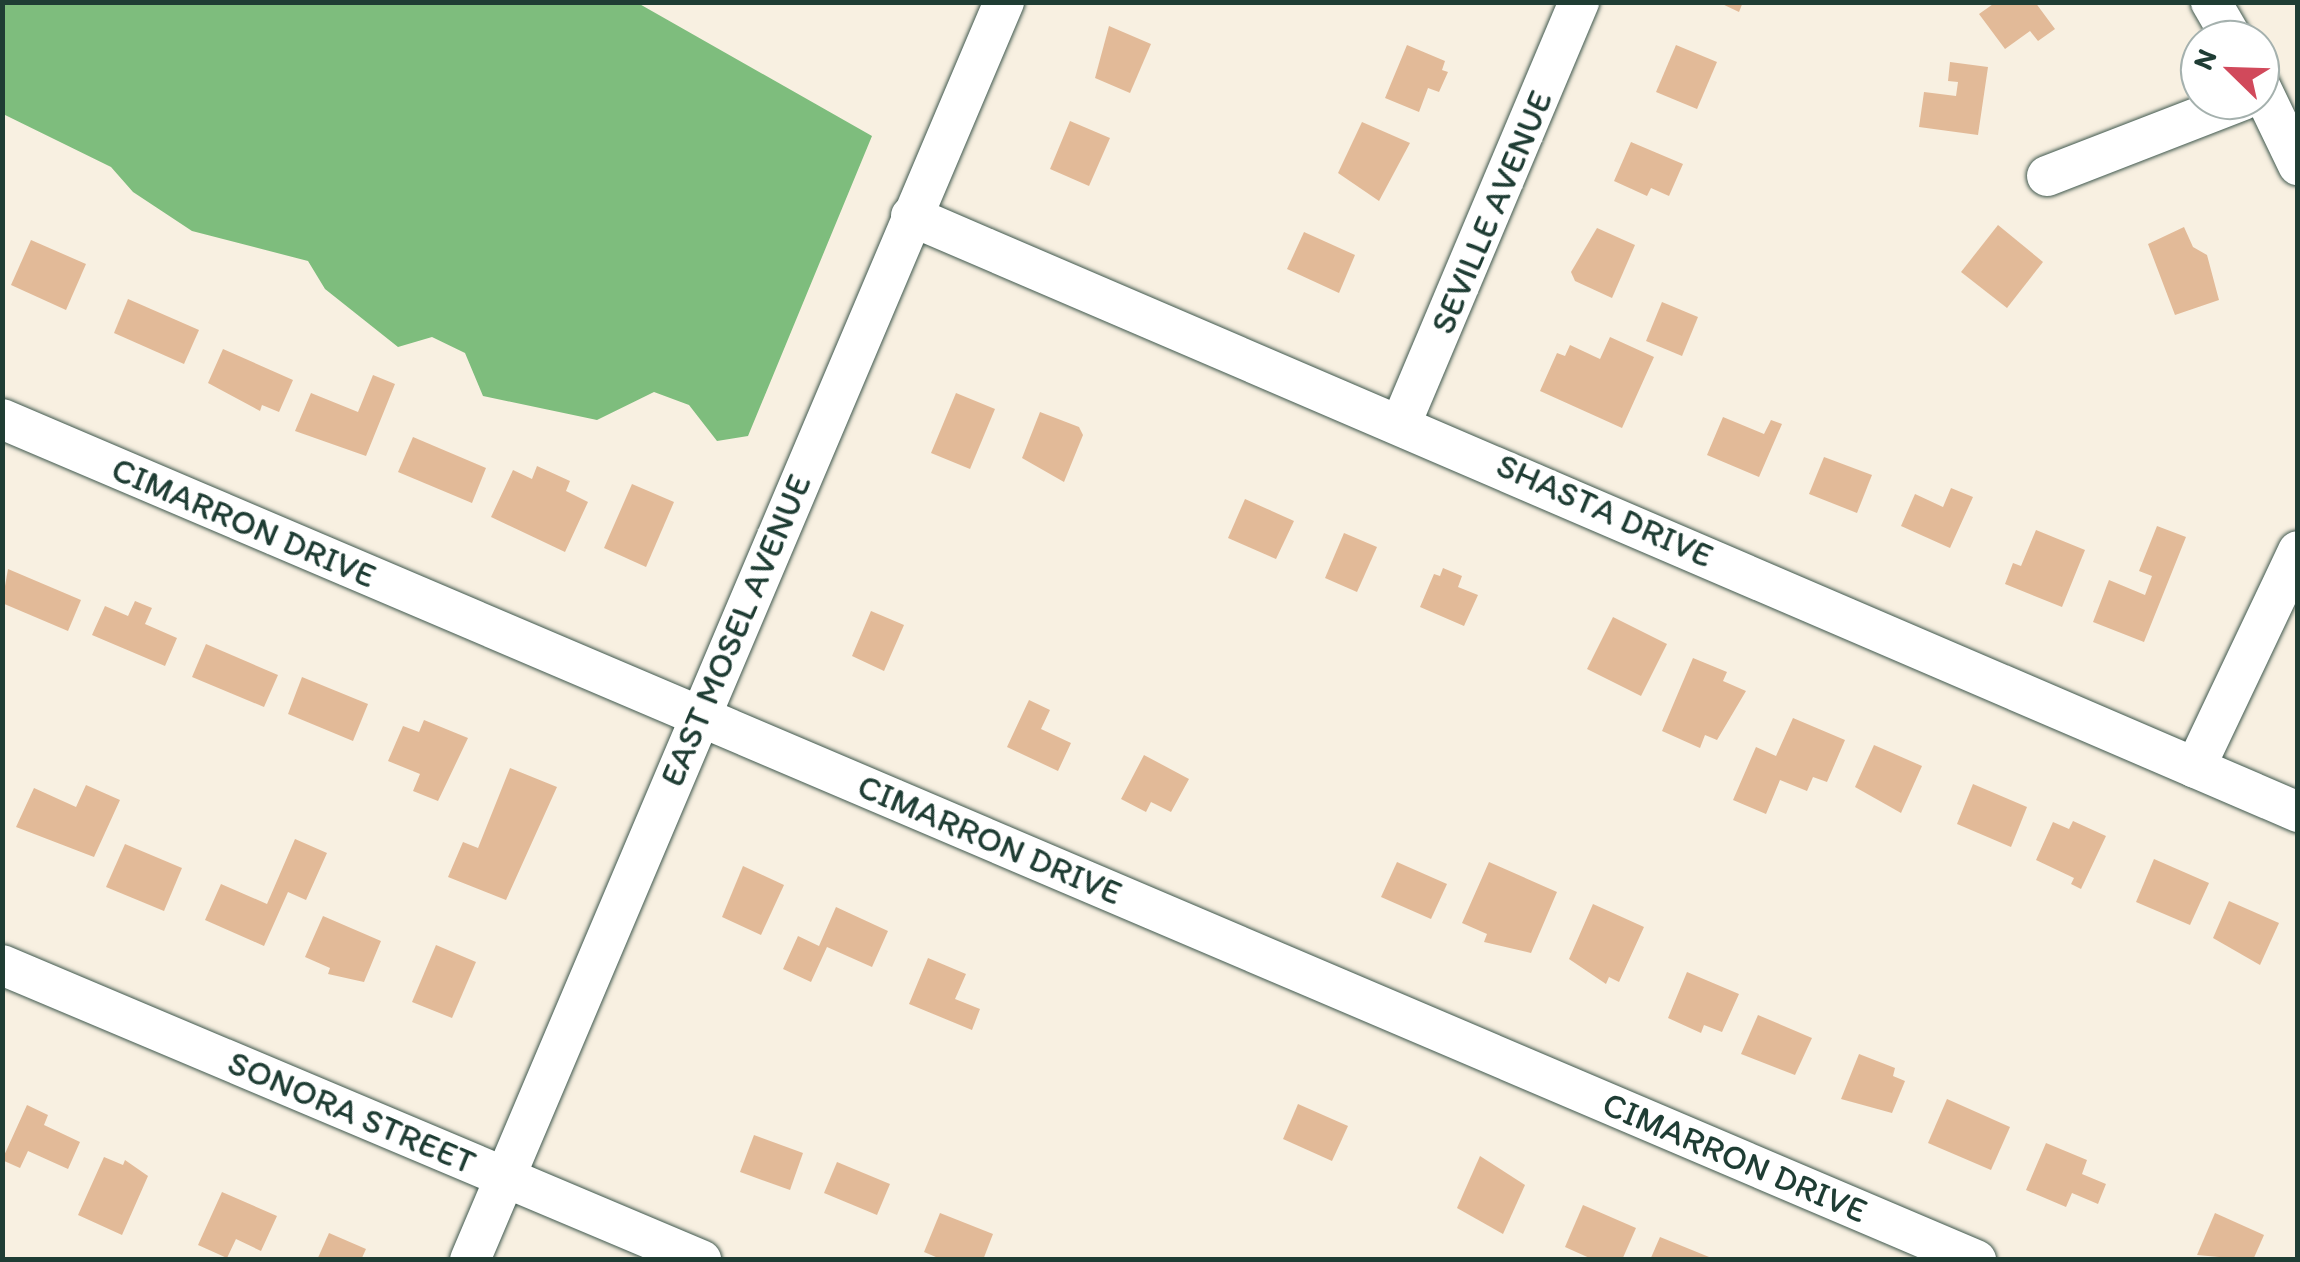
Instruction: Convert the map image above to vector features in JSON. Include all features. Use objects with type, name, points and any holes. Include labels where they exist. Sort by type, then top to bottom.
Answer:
[{"type":"street","name":"EAST MOSEL AVENUE","points":[[470,1260],[1004,2]]},
{"type":"street","name":"SEVILLE AVENUE","points":[[1402,421],[1580,2]]},
{"type":"street","points":[[2047,176],[2189,120]]},
{"type":"street","points":[[2272,120],[2298,165]]},
{"type":"street","name":"SHASTA DRIVE","points":[[911,216],[1402,421],[2298,812]]},
{"type":"street","name":"CIMARRON DRIVE","points":[[2,419],[1976,1260]]},
{"type":"street","points":[[2194,768],[2298,551]]},
{"type":"street","name":"SONORA STREET","points":[[2,965],[702,1260]]},
{"type":"green space","points":[[636,2],[872,136],[748,436],[717,441],[689,405],[654,392],[597,420],[483,396],[465,353],[432,337],[398,347],[325,289],[308,261],[192,231],[133,192],[111,167],[3,114],[3,3]]},
{"type":"building","points":[[1718,2],[1743,2],[1739,12]]},
{"type":"building","points":[[1996,2],[2035,2],[2055,29],[2038,41],[2030,31],[2005,49],[1979,14]]},
{"type":"building","points":[[1109,26],[1151,44],[1130,93],[1095,78]]},
{"type":"building","points":[[1407,45],[1445,61],[1442,70],[1448,72],[1439,92],[1428,88],[1419,112],[1385,98]]},
{"type":"building","points":[[1676,45],[1717,62],[1697,109],[1656,92]]},
{"type":"building","points":[[1950,62],[1988,67],[1978,135],[1919,127],[1924,92],[1956,96],[1958,82],[1948,81]]},
{"type":"building","points":[[1070,121],[1110,138],[1089,186],[1050,169]]},
{"type":"building","points":[[1362,122],[1410,143],[1379,201],[1338,173]]},
{"type":"building","points":[[1631,142],[1683,164],[1669,196],[1651,188],[1647,196],[1614,181]]},
{"type":"building","points":[[1998,225],[2043,262],[2007,308],[1961,272]]},
{"type":"building","points":[[2184,227],[2193,247],[2207,255],[2219,300],[2175,315],[2148,244]]},
{"type":"building","points":[[1597,228],[1635,245],[1612,298],[1575,281],[1571,272]]},
{"type":"building","points":[[1304,232],[1355,255],[1339,293],[1287,269]]},
{"type":"building","points":[[31,240],[86,264],[66,310],[11,285]]},
{"type":"building","points":[[128,299],[199,330],[184,364],[114,333]]},
{"type":"building","points":[[1662,302],[1698,317],[1682,356],[1646,341]]},
{"type":"building","points":[[1610,337],[1654,357],[1622,428],[1540,391],[1557,353],[1565,356],[1570,345],[1600,359]]},
{"type":"building","points":[[223,349],[293,380],[279,412],[262,405],[260,411],[208,383]]},
{"type":"building","points":[[373,375],[395,384],[366,456],[295,431],[311,393],[358,412]]},
{"type":"building","points":[[956,393],[995,409],[970,469],[931,453]]},
{"type":"building","points":[[1040,412],[1079,427],[1083,435],[1064,482],[1022,458]]},
{"type":"building","points":[[1723,417],[1764,434],[1771,420],[1782,424],[1759,477],[1707,455]]},
{"type":"building","points":[[413,437],[486,468],[472,503],[398,472]]},
{"type":"building","points":[[1824,457],[1872,475],[1857,513],[1809,494]]},
{"type":"building","points":[[537,466],[570,481],[566,491],[588,502],[565,552],[491,517],[513,470],[532,479]]},
{"type":"building","points":[[632,484],[674,502],[646,567],[604,548]]},
{"type":"building","points":[[1951,488],[1973,497],[1950,548],[1901,526],[1915,494],[1943,507]]},
{"type":"building","points":[[1245,499],[1294,521],[1276,559],[1228,538]]},
{"type":"building","points":[[2157,526],[2186,537],[2144,642],[2093,622],[2109,580],[2145,595],[2152,576],[2139,571]]},
{"type":"building","points":[[2036,530],[2085,550],[2062,607],[2005,584],[2013,563],[2021,566]]},
{"type":"building","points":[[1344,533],[1377,547],[1357,592],[1325,578]]},
{"type":"building","points":[[1443,568],[1462,576],[1458,587],[1478,595],[1464,626],[1420,607],[1434,574],[1440,576]]},
{"type":"building","points":[[8,569],[81,600],[68,631],[2,603]]},
{"type":"building","points":[[135,601],[152,608],[145,624],[177,638],[165,666],[92,635],[105,606],[128,616]]},
{"type":"building","points":[[871,611],[904,625],[884,671],[852,656]]},
{"type":"building","points":[[1613,617],[1667,644],[1641,696],[1587,669]]},
{"type":"building","points":[[206,644],[278,675],[264,707],[192,677]]},
{"type":"building","points":[[1693,658],[1727,672],[1723,681],[1746,691],[1717,740],[1705,735],[1700,748],[1662,731]]},
{"type":"building","points":[[302,677],[368,704],[353,741],[288,714]]},
{"type":"building","points":[[1029,700],[1050,710],[1041,729],[1071,743],[1058,771],[1007,747]]},
{"type":"building","points":[[1793,718],[1845,740],[1827,782],[1813,777],[1807,791],[1780,780],[1766,814],[1733,800],[1756,747],[1776,756]]},
{"type":"building","points":[[424,720],[468,738],[438,801],[413,791],[420,774],[388,761],[403,726],[419,732]]},
{"type":"building","points":[[1874,745],[1922,766],[1901,813],[1855,787]]},
{"type":"building","points":[[1144,755],[1189,779],[1171,812],[1151,802],[1146,812],[1121,799]]},
{"type":"building","points":[[510,768],[557,787],[506,900],[448,877],[463,842],[478,848]]},
{"type":"building","points":[[1973,784],[2027,807],[2011,847],[1957,824]]},
{"type":"building","points":[[86,785],[120,800],[94,857],[16,827],[34,788],[76,807]]},
{"type":"building","points":[[2073,821],[2106,836],[2081,889],[2071,884],[2074,878],[2036,860],[2053,822],[2069,829]]},
{"type":"building","points":[[295,839],[327,853],[306,900],[288,892],[264,946],[205,920],[221,884],[267,904]]},
{"type":"building","points":[[125,844],[182,868],[164,911],[106,887]]},
{"type":"building","points":[[2154,859],[2209,883],[2190,925],[2136,902]]},
{"type":"building","points":[[1397,862],[1447,884],[1431,919],[1381,897]]},
{"type":"building","points":[[1489,862],[1557,892],[1531,953],[1484,942],[1487,934],[1462,923]]},
{"type":"building","points":[[743,866],[784,885],[761,935],[722,917]]},
{"type":"building","points":[[2229,901],[2279,923],[2260,965],[2213,938]]},
{"type":"building","points":[[1593,904],[1644,927],[1619,982],[1609,977],[1606,984],[1569,959]]},
{"type":"building","points":[[836,907],[888,931],[872,967],[827,947],[811,982],[783,969],[798,936],[819,946]]},
{"type":"building","points":[[323,916],[381,941],[364,982],[328,974],[330,968],[305,957]]},
{"type":"building","points":[[436,945],[476,962],[452,1018],[412,1002]]},
{"type":"building","points":[[928,958],[966,974],[955,999],[980,1009],[972,1030],[909,1004]]},
{"type":"building","points":[[1687,972],[1739,994],[1722,1032],[1704,1025],[1701,1033],[1668,1018]]},
{"type":"building","points":[[1758,1015],[1812,1038],[1795,1075],[1741,1054]]},
{"type":"building","points":[[1859,1054],[1895,1068],[1893,1076],[1905,1081],[1892,1113],[1841,1099]]},
{"type":"building","points":[[1947,1099],[2010,1127],[1991,1170],[1928,1143]]},
{"type":"building","points":[[1298,1104],[1348,1126],[1332,1161],[1283,1139]]},
{"type":"building","points":[[27,1105],[48,1115],[44,1125],[80,1142],[68,1169],[28,1151],[20,1168],[2,1160]]},
{"type":"building","points":[[754,1135],[803,1153],[790,1190],[740,1172]]},
{"type":"building","points":[[2046,1143],[2087,1160],[2082,1174],[2106,1184],[2098,1204],[2072,1193],[2066,1207],[2026,1190]]},
{"type":"building","points":[[1480,1156],[1525,1185],[1503,1234],[1457,1208]]},
{"type":"building","points":[[104,1157],[123,1165],[125,1160],[148,1176],[122,1235],[78,1215]]},
{"type":"building","points":[[837,1162],[890,1184],[877,1215],[824,1193]]},
{"type":"building","points":[[222,1192],[277,1216],[261,1251],[236,1239],[227,1258],[198,1245]]},
{"type":"building","points":[[1583,1205],[1636,1228],[1622,1260],[1594,1260],[1565,1247]]},
{"type":"building","points":[[940,1213],[993,1234],[983,1260],[943,1260],[924,1252]]},
{"type":"building","points":[[2215,1213],[2264,1235],[2253,1260],[2197,1255]]},
{"type":"building","points":[[329,1233],[366,1249],[361,1260],[317,1260]]},
{"type":"building","points":[[1660,1237],[1714,1259],[1714,1260],[1650,1260]]}]
